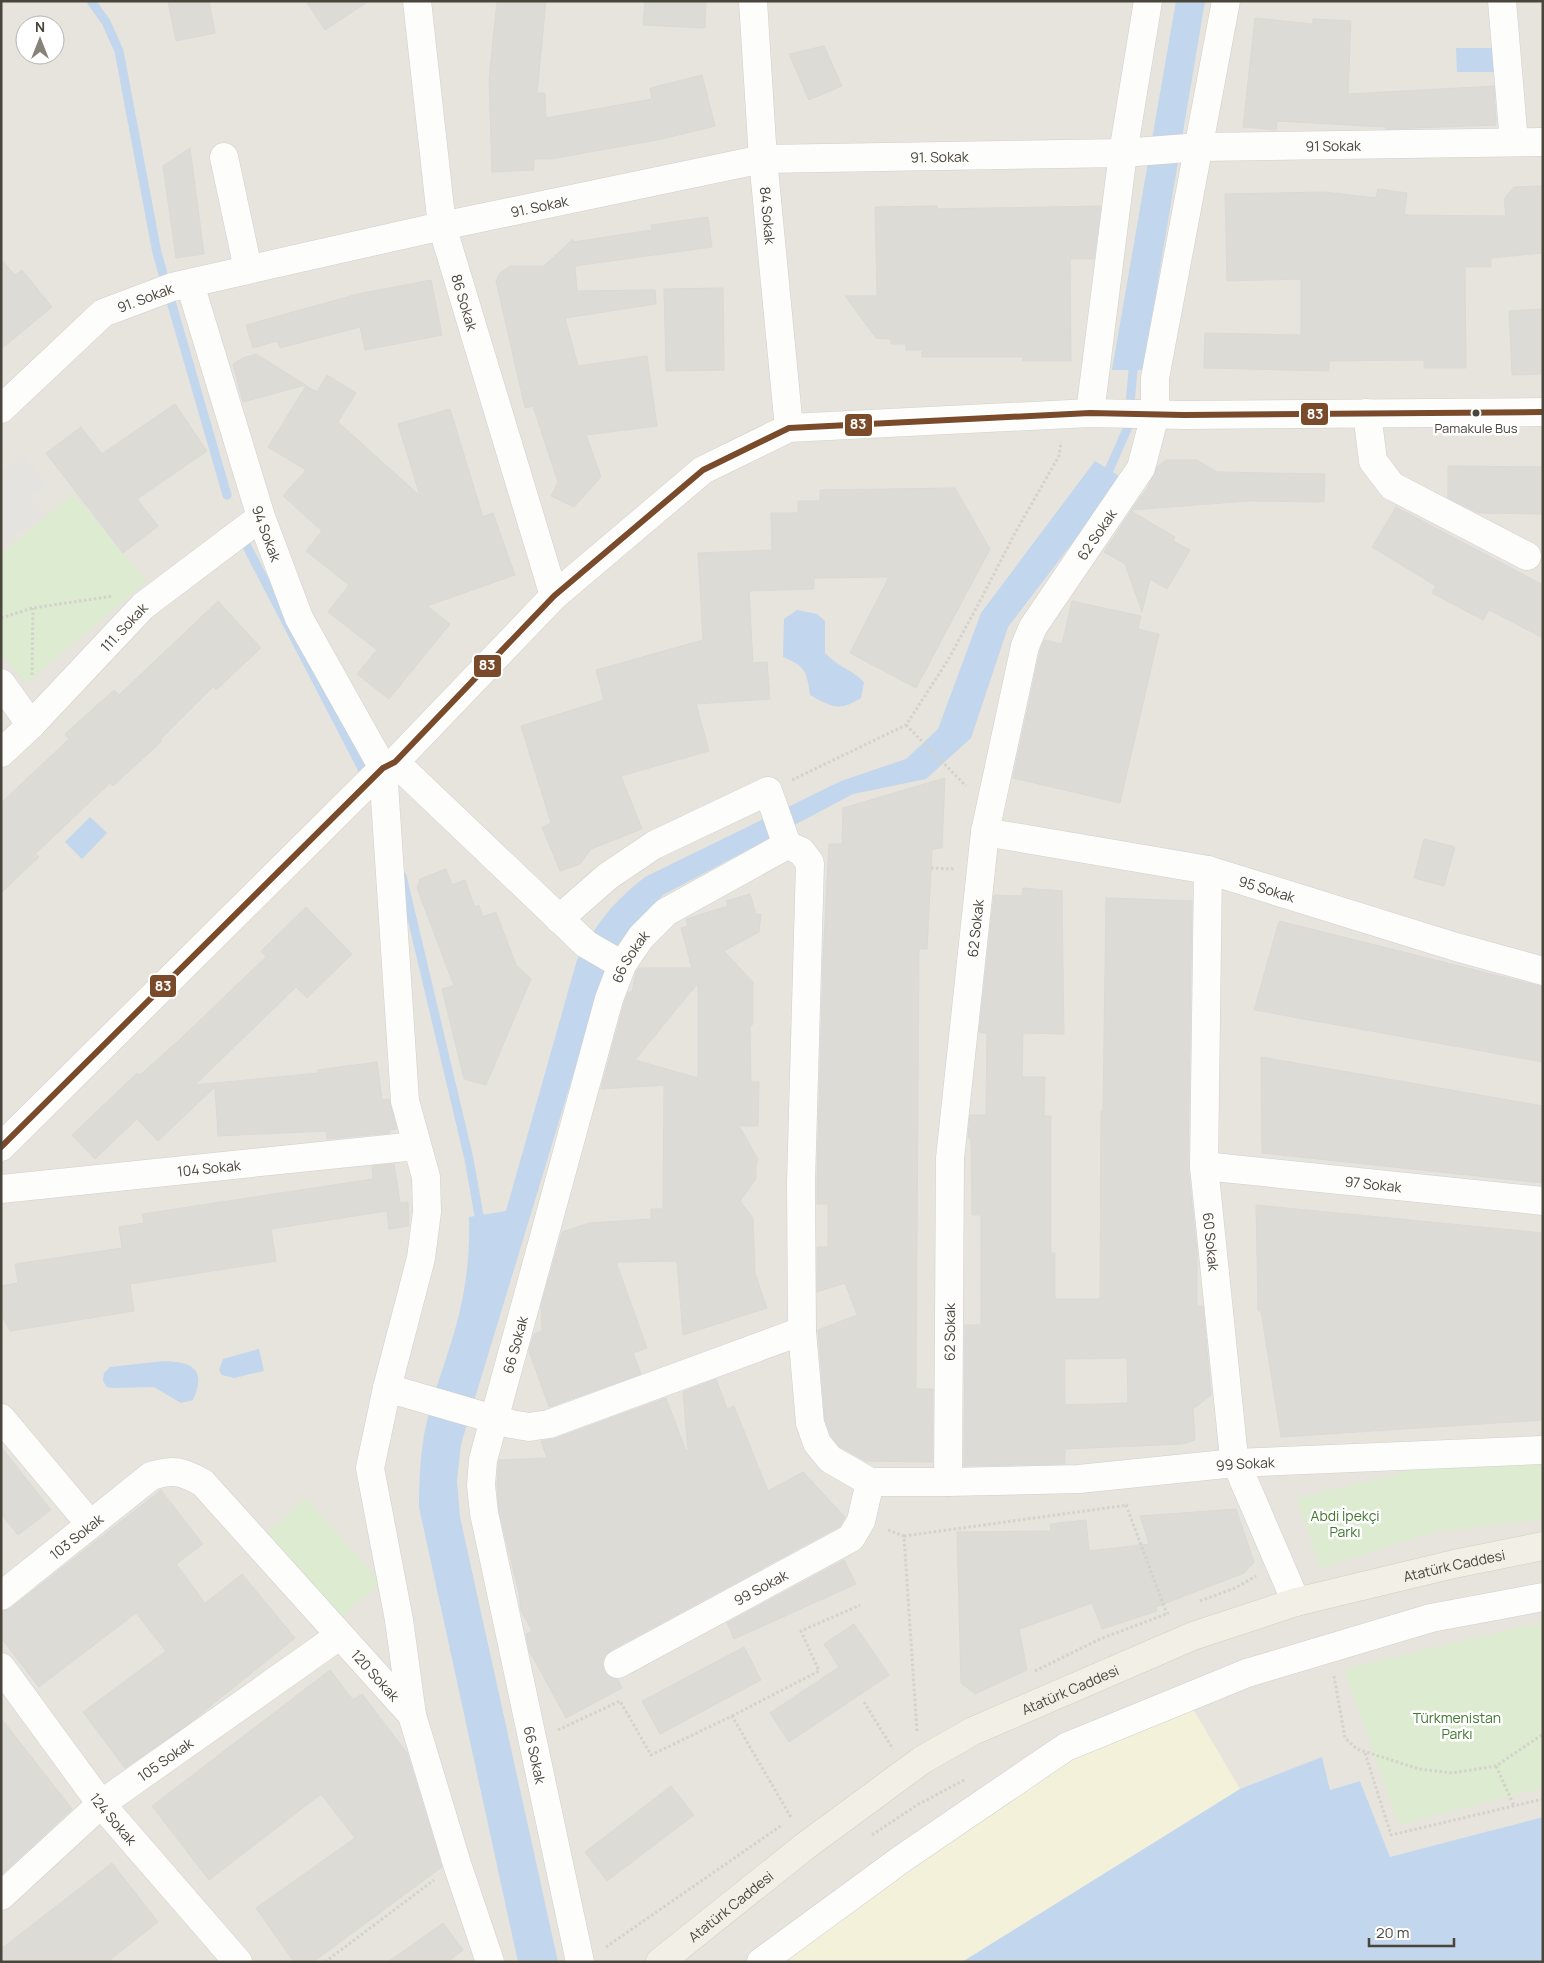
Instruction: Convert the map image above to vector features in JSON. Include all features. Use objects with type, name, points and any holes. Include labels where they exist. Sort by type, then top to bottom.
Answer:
[{"type":"main road","name":"Atatürk Caddesi","points":[[660,1962],[804,1847],[922,1760],[973,1731],[1193,1636],[1296,1602],[1454,1564],[1543,1546]]},
{"type":"street","name":"86 Sokak","points":[[417,1],[442,226],[554,596]]},
{"type":"street","name":"84 Sokak","points":[[753,1],[763,159],[789,428]]},
{"type":"street","points":[[1088,414],[1133,152],[1148,1]]},
{"type":"street","name":"62 Sokak","points":[[948,1482],[950,1158],[985,832],[1025,646],[1033,627],[1141,468],[1151,415],[1155,378],[1191,148],[1226,1]]},
{"type":"street","points":[[1502,1],[1514,142]]},
{"type":"street","name":"91 Sokak","points":[[1133,152],[1191,148],[1543,142]]},
{"type":"street","name":"91. Sokak","points":[[1,409],[103,313],[170,289],[248,269],[442,226],[763,159],[1133,152]]},
{"type":"street","points":[[224,157],[248,269]]},
{"type":"street","name":"94 Sokak","points":[[170,289],[258,520],[299,618],[389,765]]},
{"type":"street","points":[[1,1147],[389,765],[554,596],[703,470],[789,428],[1088,414],[1543,412]]},
{"type":"street","points":[[1367,413],[1373,461],[1392,486],[1527,556]]},
{"type":"street","name":"111. Sokak","points":[[1,753],[31,725],[143,606],[258,520]]},
{"type":"street","points":[[1,683],[31,725]]},
{"type":"street","points":[[389,765],[586,944],[617,962]]},
{"type":"street","points":[[389,765],[405,1100],[426,1177],[427,1212],[421,1258],[387,1388],[370,1468],[399,1620],[412,1715]]},
{"type":"street","points":[[559,919],[608,876],[654,845],[778,820],[810,863],[801,1183],[802,1331],[806,1396],[810,1423],[817,1443],[830,1459],[870,1482]]},
{"type":"street","name":"66 Sokak","points":[[580,1962],[484,1513],[481,1485],[485,1417],[609,999],[617,962],[666,912],[778,820]]},
{"type":"street","name":"95 Sokak","points":[[985,832],[1208,870],[1456,947],[1543,971]]},
{"type":"street","name":"60 Sokak","points":[[1208,870],[1204,1166],[1235,1463],[1296,1602]]},
{"type":"street","name":"104 Sokak","points":[[1,1188],[416,1146]]},
{"type":"street","name":"97 Sokak","points":[[1204,1166],[1543,1201]]},
{"type":"street","points":[[387,1388],[485,1417],[529,1427],[549,1424],[802,1331]]},
{"type":"street","points":[[1,1418],[90,1524]]},
{"type":"street","name":"99 Sokak","points":[[618,1664],[851,1538],[861,1520],[870,1482],[1079,1479],[1235,1463],[1543,1450]]},
{"type":"street","name":"120 Sokak","points":[[151,1476],[169,1471],[187,1474],[203,1483],[412,1715],[457,1864],[490,1962]]},
{"type":"street","name":"103 Sokak","points":[[1,1596],[151,1476]]},
{"type":"street","points":[[761,1962],[903,1858],[1066,1747],[1247,1673],[1431,1618],[1543,1597]]},
{"type":"street","name":"105 Sokak","points":[[1,1896],[101,1804],[339,1636]]},
{"type":"street","name":"124 Sokak","points":[[1,1667],[101,1804],[238,1962]]},
{"type":"path","points":[[778,820],[906,725],[948,660],[1015,533],[1059,456],[1088,414]]},
{"type":"path","points":[[1,618],[33,608],[114,596],[143,606]]},
{"type":"path","points":[[32,676],[33,608]]},
{"type":"path","points":[[906,725],[948,767]]},
{"type":"path","points":[[861,1520],[904,1536],[1136,1504]]},
{"type":"path","points":[[1126,1505],[1167,1614]]},
{"type":"path","points":[[904,1536],[917,1733],[925,1729]]},
{"type":"path","points":[[1192,1604],[1235,1588],[1258,1575],[1260,1569]]},
{"type":"path","points":[[533,1742],[620,1701],[651,1755],[819,1671],[801,1631],[860,1605]]},
{"type":"path","points":[[1032,1672],[1100,1639],[1175,1611]]},
{"type":"path","points":[[1329,1648],[1345,1738],[1357,1749],[1419,1769],[1452,1773],[1496,1766],[1543,1734]]},
{"type":"path","points":[[864,1702],[893,1749]]},
{"type":"path","points":[[732,1716],[792,1819]]},
{"type":"path","points":[[885,1754],[901,1744]]},
{"type":"path","points":[[1365,1752],[1391,1835],[1543,1799]]},
{"type":"path","points":[[1496,1766],[1514,1806]]},
{"type":"path","points":[[605,1947],[799,1814]]},
{"type":"path","points":[[325,1962],[457,1864]]},
{"type":"shaded area","points":[[1,1],[1543,1],[1543,1817],[1390,1858],[1360,1781],[1330,1790],[1322,1758],[1240,1789],[962,1962],[1,1962]]},
{"type":"shaded area","points":[[23,455],[46,484],[29,497],[43,514],[1,547],[1,473]]},
{"type":"green space","points":[[73,494],[147,581],[26,683],[1,654],[1,554]]},
{"type":"green space","name":"Abdi İpekçi Parkı","points":[[1543,1458],[1543,1519],[1431,1533],[1320,1568],[1297,1498],[1443,1463]]},
{"type":"green space","points":[[306,1498],[381,1582],[336,1622],[261,1538]]},
{"type":"green space","name":"Türkmenistan Parkı","points":[[1543,1623],[1543,1788],[1399,1825],[1344,1669]]},
{"type":"sand","points":[[1186,1697],[1240,1789],[962,1962],[761,1962],[1066,1747]]},
{"type":"water","points":[[1176,1],[1205,1],[1143,370],[1112,370]]},
{"type":"water","points":[[1456,48],[1497,48],[1498,72],[1457,72]]},
{"type":"water","points":[[1095,461],[1122,478],[1008,627],[971,738],[926,779],[853,794],[663,895],[628,932],[604,973],[461,1444],[457,1481],[460,1517],[558,1962],[518,1962],[419,1507],[424,1435],[455,1331],[465,1286],[469,1217],[506,1211],[577,960],[591,935],[614,905],[645,877],[841,781],[906,759],[938,729],[981,613]]},
{"type":"water","points":[[797,610],[817,614],[825,621],[825,653],[864,682],[861,698],[847,705],[836,706],[810,695],[808,680],[804,670],[796,663],[783,657],[784,619]]},
{"type":"water","points":[[90,817],[107,833],[82,859],[65,842]]},
{"type":"water","points":[[259,1349],[264,1371],[234,1378],[222,1375],[219,1370],[223,1359]]},
{"type":"water","points":[[164,1361],[182,1363],[194,1369],[198,1381],[193,1400],[181,1403],[154,1387],[113,1388],[107,1387],[103,1381],[104,1373],[110,1367]]},
{"type":"water","points":[[1322,1757],[1330,1790],[1360,1781],[1390,1857],[1543,1817],[1543,1962],[962,1962],[1240,1789]]},
{"type":"building","points":[[168,1],[209,1],[215,33],[176,41]]},
{"type":"building","points":[[306,1],[369,1],[325,30]]},
{"type":"building","points":[[497,1],[546,1],[537,93],[545,93],[546,118],[652,99],[650,88],[702,75],[715,126],[662,139],[551,159],[534,159],[534,170],[492,172],[489,80]]},
{"type":"building","points":[[645,1],[706,1],[705,28],[643,25]]},
{"type":"building","points":[[1255,18],[1313,24],[1313,19],[1351,21],[1348,94],[1494,86],[1496,125],[1386,129],[1386,127],[1277,121],[1276,130],[1243,127]]},
{"type":"building","points":[[824,46],[842,86],[809,100],[789,54]]},
{"type":"building","points":[[190,148],[204,254],[176,258],[163,166]]},
{"type":"building","points":[[1543,186],[1543,253],[1491,258],[1491,267],[1465,267],[1466,368],[1424,368],[1424,360],[1329,361],[1329,371],[1204,368],[1205,333],[1301,335],[1301,279],[1227,281],[1225,194],[1324,192],[1376,198],[1378,189],[1407,193],[1404,215],[1506,216],[1504,199],[1514,187]]},
{"type":"building","points":[[937,206],[937,209],[1101,206],[1094,259],[1070,259],[1071,361],[1023,361],[1023,357],[922,357],[922,350],[906,350],[906,344],[891,344],[891,339],[876,338],[845,296],[877,296],[875,207]]},
{"type":"building","points":[[708,217],[712,247],[575,266],[577,291],[655,290],[656,304],[565,318],[578,366],[647,356],[657,426],[586,435],[601,477],[574,507],[551,496],[558,482],[533,406],[525,408],[496,281],[500,273],[510,266],[544,266],[573,239],[573,242],[652,230],[651,225]]},
{"type":"building","points":[[1,259],[15,275],[22,270],[52,307],[1,349]]},
{"type":"building","points":[[431,280],[442,335],[365,350],[360,327],[280,348],[277,341],[253,348],[246,325],[358,294]]},
{"type":"building","points":[[723,288],[724,370],[666,371],[664,289]]},
{"type":"building","points":[[1543,309],[1543,374],[1512,375],[1509,311]]},
{"type":"building","points":[[256,354],[306,385],[243,402],[233,364],[243,358]]},
{"type":"building","points":[[327,375],[356,393],[338,422],[420,496],[398,424],[450,409],[483,517],[493,513],[515,575],[427,606],[450,624],[389,699],[357,674],[377,650],[328,612],[349,585],[306,551],[322,531],[283,496],[306,470],[268,447],[306,386],[317,392]]},
{"type":"building","points":[[175,404],[207,451],[137,499],[158,526],[123,553],[46,453],[81,427],[102,454]]},
{"type":"building","points":[[1166,460],[1197,460],[1217,472],[1325,474],[1324,502],[1249,501],[1131,510],[1147,489],[1157,467]]},
{"type":"building","points":[[1448,466],[1543,467],[1543,514],[1479,513],[1448,498]]},
{"type":"building","points":[[955,488],[990,549],[916,688],[850,653],[889,577],[814,578],[814,589],[749,591],[753,663],[767,662],[770,699],[696,704],[709,751],[621,776],[642,829],[591,849],[580,864],[560,871],[542,827],[551,823],[521,726],[604,700],[596,670],[703,640],[698,553],[772,550],[771,513],[798,513],[798,501],[820,501],[820,490]]},
{"type":"building","points":[[1396,507],[1543,585],[1543,638],[1489,610],[1483,620],[1432,593],[1436,586],[1372,547]]},
{"type":"building","points":[[1131,511],[1175,537],[1173,541],[1190,550],[1167,589],[1150,579],[1142,612],[1125,564],[1104,552]]},
{"type":"building","points":[[218,601],[261,648],[216,690],[213,687],[160,740],[162,741],[113,786],[110,783],[35,854],[39,857],[1,893],[1,803],[69,739],[65,734],[114,690],[119,695]]},
{"type":"building","points":[[1072,601],[1141,616],[1138,629],[1159,634],[1120,803],[1013,778],[1040,651],[1044,640],[1062,644]]},
{"type":"building","points":[[945,778],[942,848],[932,849],[927,949],[919,949],[916,1389],[933,1389],[932,1462],[866,1461],[840,1447],[831,1435],[825,1420],[818,1330],[857,1315],[845,1283],[817,1292],[817,1247],[828,1247],[828,1204],[817,1204],[817,1183],[823,962],[829,844],[842,844],[843,808]]},
{"type":"building","points":[[1424,839],[1455,847],[1444,886],[1414,878]]},
{"type":"building","points":[[446,869],[452,885],[465,880],[475,907],[479,905],[483,917],[496,912],[516,965],[531,979],[486,1085],[464,1079],[442,989],[454,986],[417,888],[420,879]]},
{"type":"building","points":[[1023,888],[1062,891],[1064,1034],[1023,1033],[1022,1077],[1045,1077],[1044,1116],[1051,1116],[1051,1253],[1055,1253],[1055,1299],[1100,1299],[1101,1111],[1103,1111],[1106,898],[1192,901],[1188,1166],[1197,1252],[1197,1306],[1203,1306],[1211,1395],[1193,1409],[1195,1440],[1182,1444],[1065,1449],[1065,1464],[964,1466],[965,1325],[981,1325],[981,1215],[972,1215],[971,1138],[968,1138],[970,1115],[986,1115],[987,1033],[979,1032],[994,895],[1022,896]],"holes":[[[1127,1358],[1128,1403],[1065,1405],[1065,1359]]]},
{"type":"building","points":[[750,894],[756,914],[761,914],[759,932],[724,951],[753,982],[753,1024],[750,1026],[751,1082],[759,1082],[758,1126],[739,1126],[758,1159],[756,1179],[740,1201],[753,1218],[755,1273],[767,1308],[683,1335],[677,1261],[616,1262],[647,1348],[633,1353],[641,1374],[549,1407],[529,1351],[534,1334],[542,1331],[541,1306],[562,1232],[589,1223],[651,1219],[651,1209],[663,1209],[664,1085],[601,1089],[628,992],[632,992],[636,972],[639,968],[692,968],[681,928],[688,926],[686,919],[728,906],[726,901]],"holes":[[[698,983],[698,1078],[635,1060]]]},
{"type":"building","points":[[306,907],[352,954],[307,998],[296,987],[195,1085],[318,1073],[317,1070],[377,1062],[382,1100],[389,1099],[397,1129],[390,1130],[390,1133],[327,1139],[326,1131],[218,1136],[215,1087],[158,1141],[137,1119],[95,1159],[72,1135],[137,1073],[140,1075],[178,1041],[266,957],[261,951]]},
{"type":"building","points":[[1279,921],[1543,987],[1543,1062],[1254,1010]]},
{"type":"building","points":[[1261,1057],[1543,1106],[1543,1183],[1262,1153]]},
{"type":"building","points":[[394,1164],[400,1203],[408,1202],[409,1226],[389,1229],[387,1211],[271,1229],[276,1261],[130,1284],[134,1311],[10,1331],[1,1314],[1,1286],[18,1283],[15,1264],[122,1248],[119,1227],[144,1223],[142,1214],[373,1179],[372,1166]]},
{"type":"building","points":[[1256,1205],[1543,1233],[1543,1420],[1281,1437],[1261,1311],[1258,1311]]},
{"type":"building","points":[[716,1379],[727,1409],[734,1406],[768,1491],[803,1472],[845,1517],[840,1526],[611,1650],[604,1656],[602,1663],[604,1671],[609,1677],[618,1680],[622,1688],[566,1718],[529,1650],[526,1634],[532,1631],[521,1611],[519,1593],[499,1511],[497,1485],[499,1460],[547,1458],[541,1441],[554,1439],[666,1398],[686,1451],[688,1450],[683,1392]]},
{"type":"building","points":[[1,1447],[51,1510],[18,1535],[1,1514]]},
{"type":"building","points":[[161,1490],[203,1544],[176,1564],[205,1603],[242,1574],[295,1638],[187,1725],[125,1768],[83,1712],[166,1651],[136,1613],[39,1687],[1,1638],[1,1611],[11,1608]]},
{"type":"building","points":[[1236,1509],[1254,1562],[1244,1573],[1156,1607],[1157,1611],[1102,1629],[1092,1603],[1019,1629],[1027,1670],[975,1694],[961,1683],[957,1532],[1051,1531],[1050,1524],[1086,1520],[1089,1551],[1149,1544],[1140,1516]]},
{"type":"building","points":[[844,1560],[856,1584],[734,1639],[727,1623]]},
{"type":"building","points":[[854,1624],[889,1675],[789,1742],[770,1713],[839,1667],[824,1644]]},
{"type":"building","points":[[744,1647],[761,1680],[660,1734],[642,1701]]},
{"type":"building","points":[[330,1670],[353,1700],[362,1694],[407,1753],[442,1867],[313,1962],[294,1962],[256,1908],[355,1838],[321,1794],[209,1880],[152,1806]]},
{"type":"building","points":[[1,1718],[72,1809],[1,1875]]},
{"type":"building","points":[[671,1786],[694,1815],[607,1881],[585,1852]]},
{"type":"building","points":[[112,1863],[158,1922],[107,1962],[1,1962],[1,1949]]},
{"type":"building","points":[[443,1923],[463,1950],[447,1962],[388,1962]]},
{"type":"waterway","points":[[91,1],[106,22],[119,51],[157,253],[227,495]]},
{"type":"waterway","points":[[1102,480],[1109,470],[1128,427],[1134,359]]},
{"type":"waterway","points":[[241,535],[367,778]]},
{"type":"waterway","points":[[402,876],[469,1159],[481,1227]]},
{"type":"transit line","name":"83","points":[[1,1147],[383,768],[395,762],[554,596],[703,470],[789,428],[1090,413],[1184,415],[1543,412]]},
{"type":"place","name":"Pamakule Bus","points":[[1476,413]]}]
